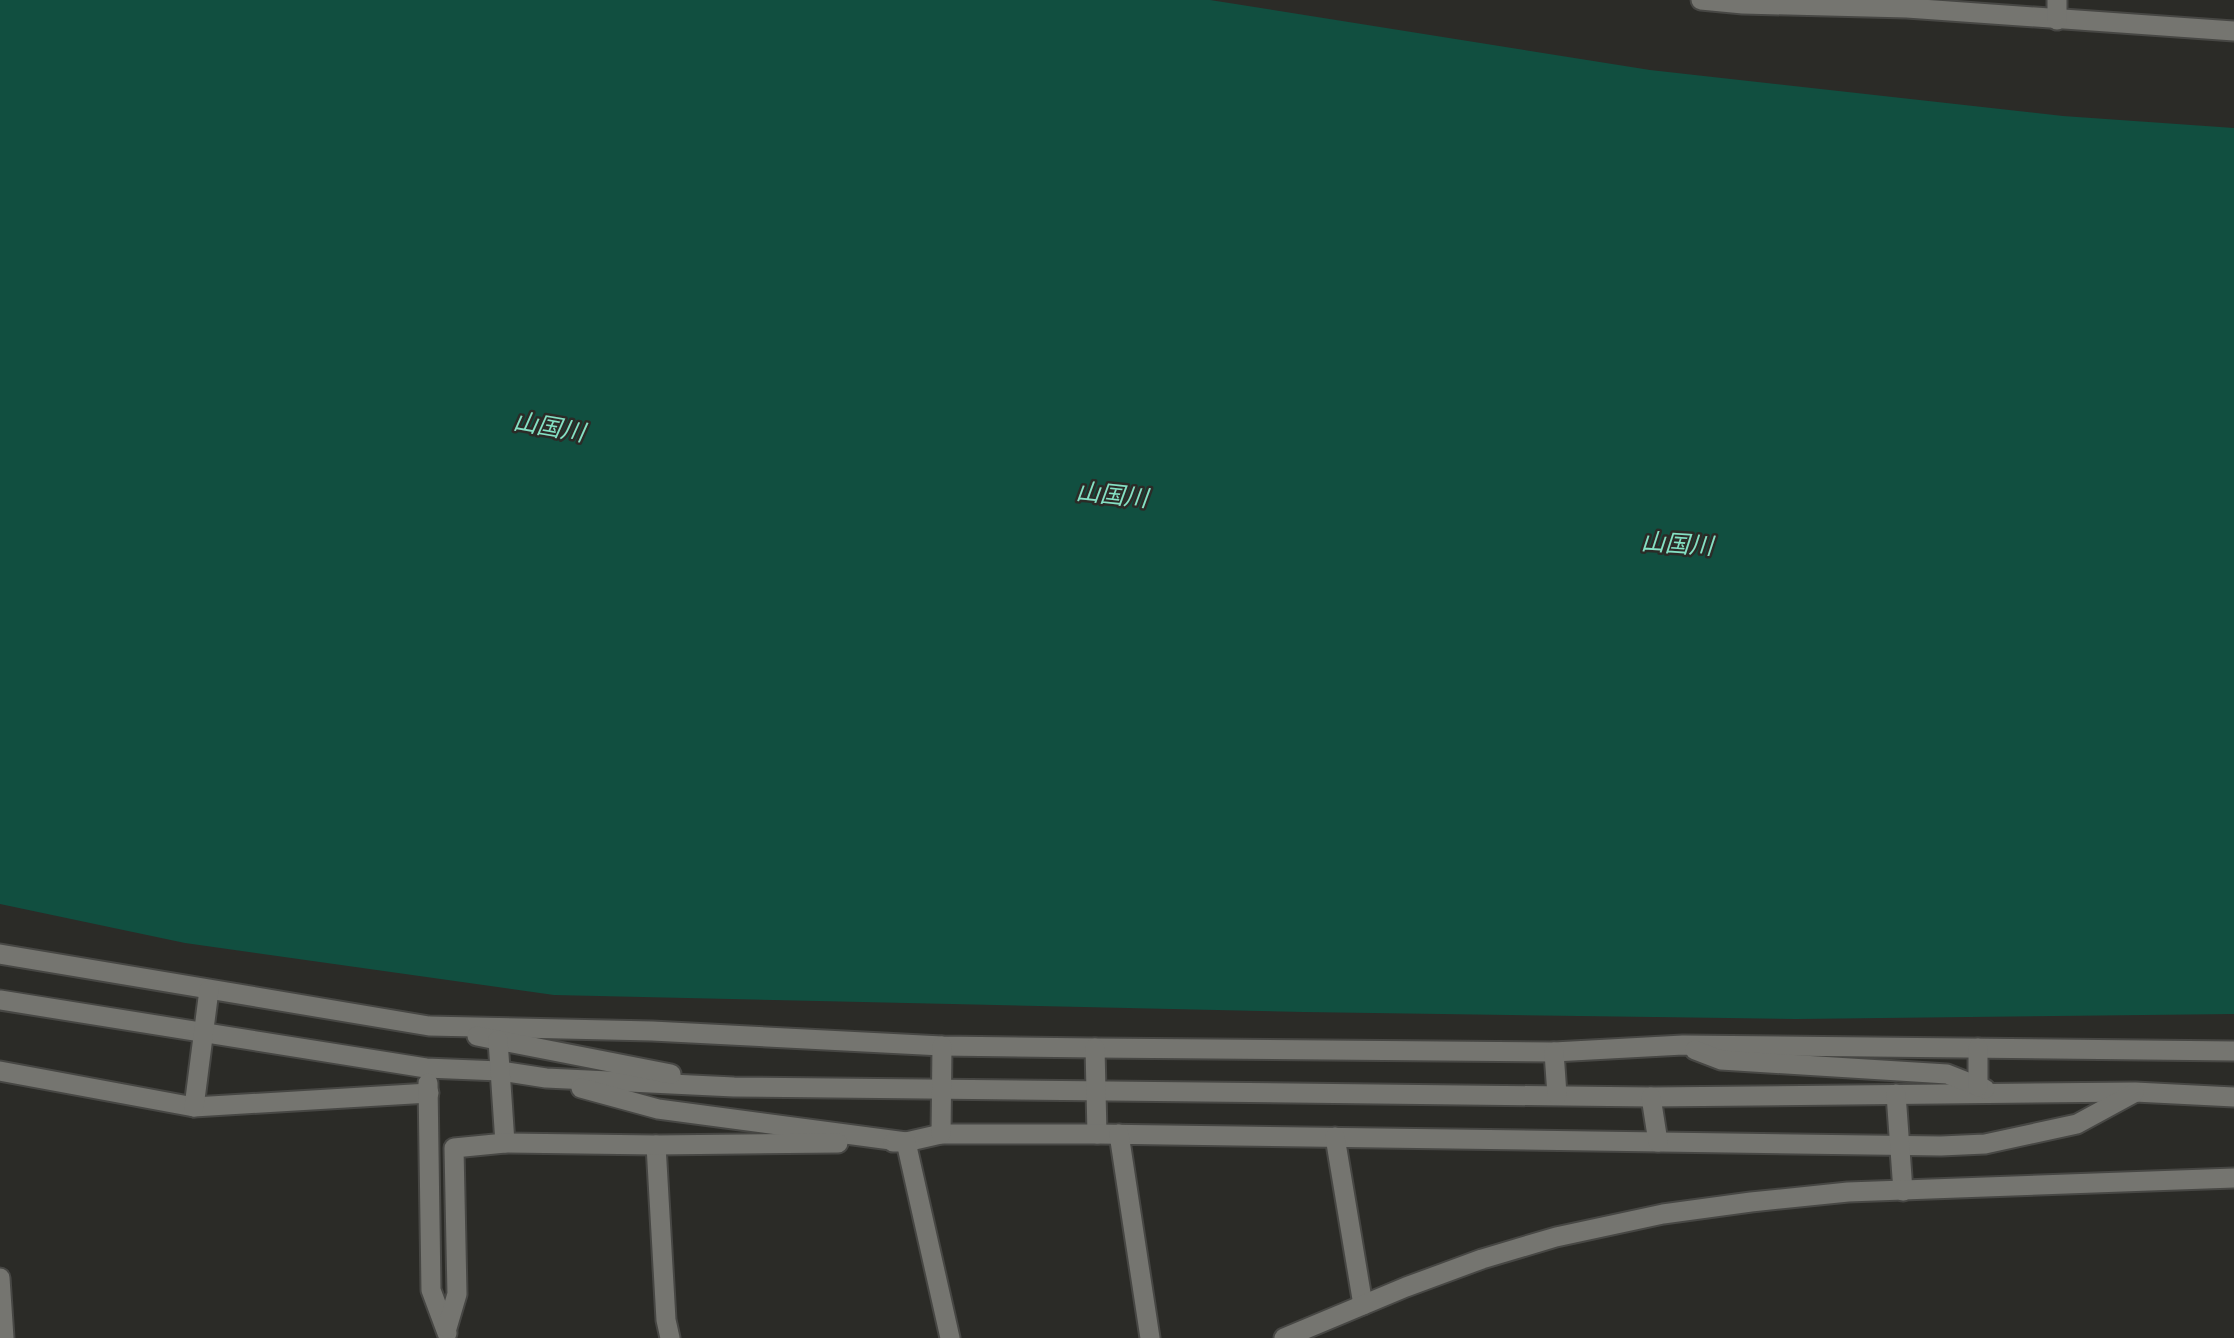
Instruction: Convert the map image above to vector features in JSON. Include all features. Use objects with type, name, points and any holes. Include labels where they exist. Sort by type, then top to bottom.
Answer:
[{"type":"street","points":[[1701,0],[1743,4],[2057,10],[2234,31]]},
{"type":"street","points":[[0,954],[429,1026],[734,1087]]},
{"type":"street","points":[[194,1107],[209,990]]},
{"type":"street","points":[[0,1000],[426,1068],[500,1071],[546,1078],[734,1087],[1651,1097],[2135,1092],[2234,1097]]},
{"type":"street","points":[[429,1026],[652,1031],[942,1046],[1554,1052],[1683,1045],[2234,1051]]},
{"type":"street","points":[[499,1040],[505,1143]]},
{"type":"street","points":[[1683,1045],[1721,1060],[1947,1074],[1978,1087],[2003,1093]]},
{"type":"street","points":[[941,1134],[942,1046]]},
{"type":"street","points":[[1094,1048],[1097,1134]]},
{"type":"street","points":[[1978,1048],[1978,1087]]},
{"type":"street","points":[[1554,1052],[1557,1095]]},
{"type":"street","points":[[426,1068],[429,1093],[431,1290],[447,1333]]},
{"type":"street","points":[[1,1078],[194,1107],[429,1093]]},
{"type":"street","points":[[546,1078],[658,1109],[906,1142]]},
{"type":"street","points":[[447,1333],[457,1294],[454,1148],[505,1143],[656,1145],[906,1142],[941,1134],[1119,1134],[1900,1146],[1985,1144],[2077,1124],[2135,1092]]},
{"type":"street","points":[[1896,1094],[1903,1191]]},
{"type":"street","points":[[1651,1097],[1658,1142]]},
{"type":"street","points":[[1119,1134],[1150,1338]]},
{"type":"street","points":[[1335,1137],[1363,1305]]},
{"type":"street","points":[[906,1142],[950,1338]]},
{"type":"street","points":[[656,1145],[666,1320],[670,1338]]},
{"type":"street","points":[[1284,1338],[1482,1259],[1556,1237],[1636,1220],[1751,1202],[1848,1192],[2234,1178]]},
{"type":"street","points":[[0,1278],[4,1338]]},
{"type":"water","name":"山国川","points":[[0,0],[1210,0],[1650,70],[2063,116],[2234,128],[2234,1014],[1796,1019],[1304,1012],[554,995],[185,943],[0,904]]}]
